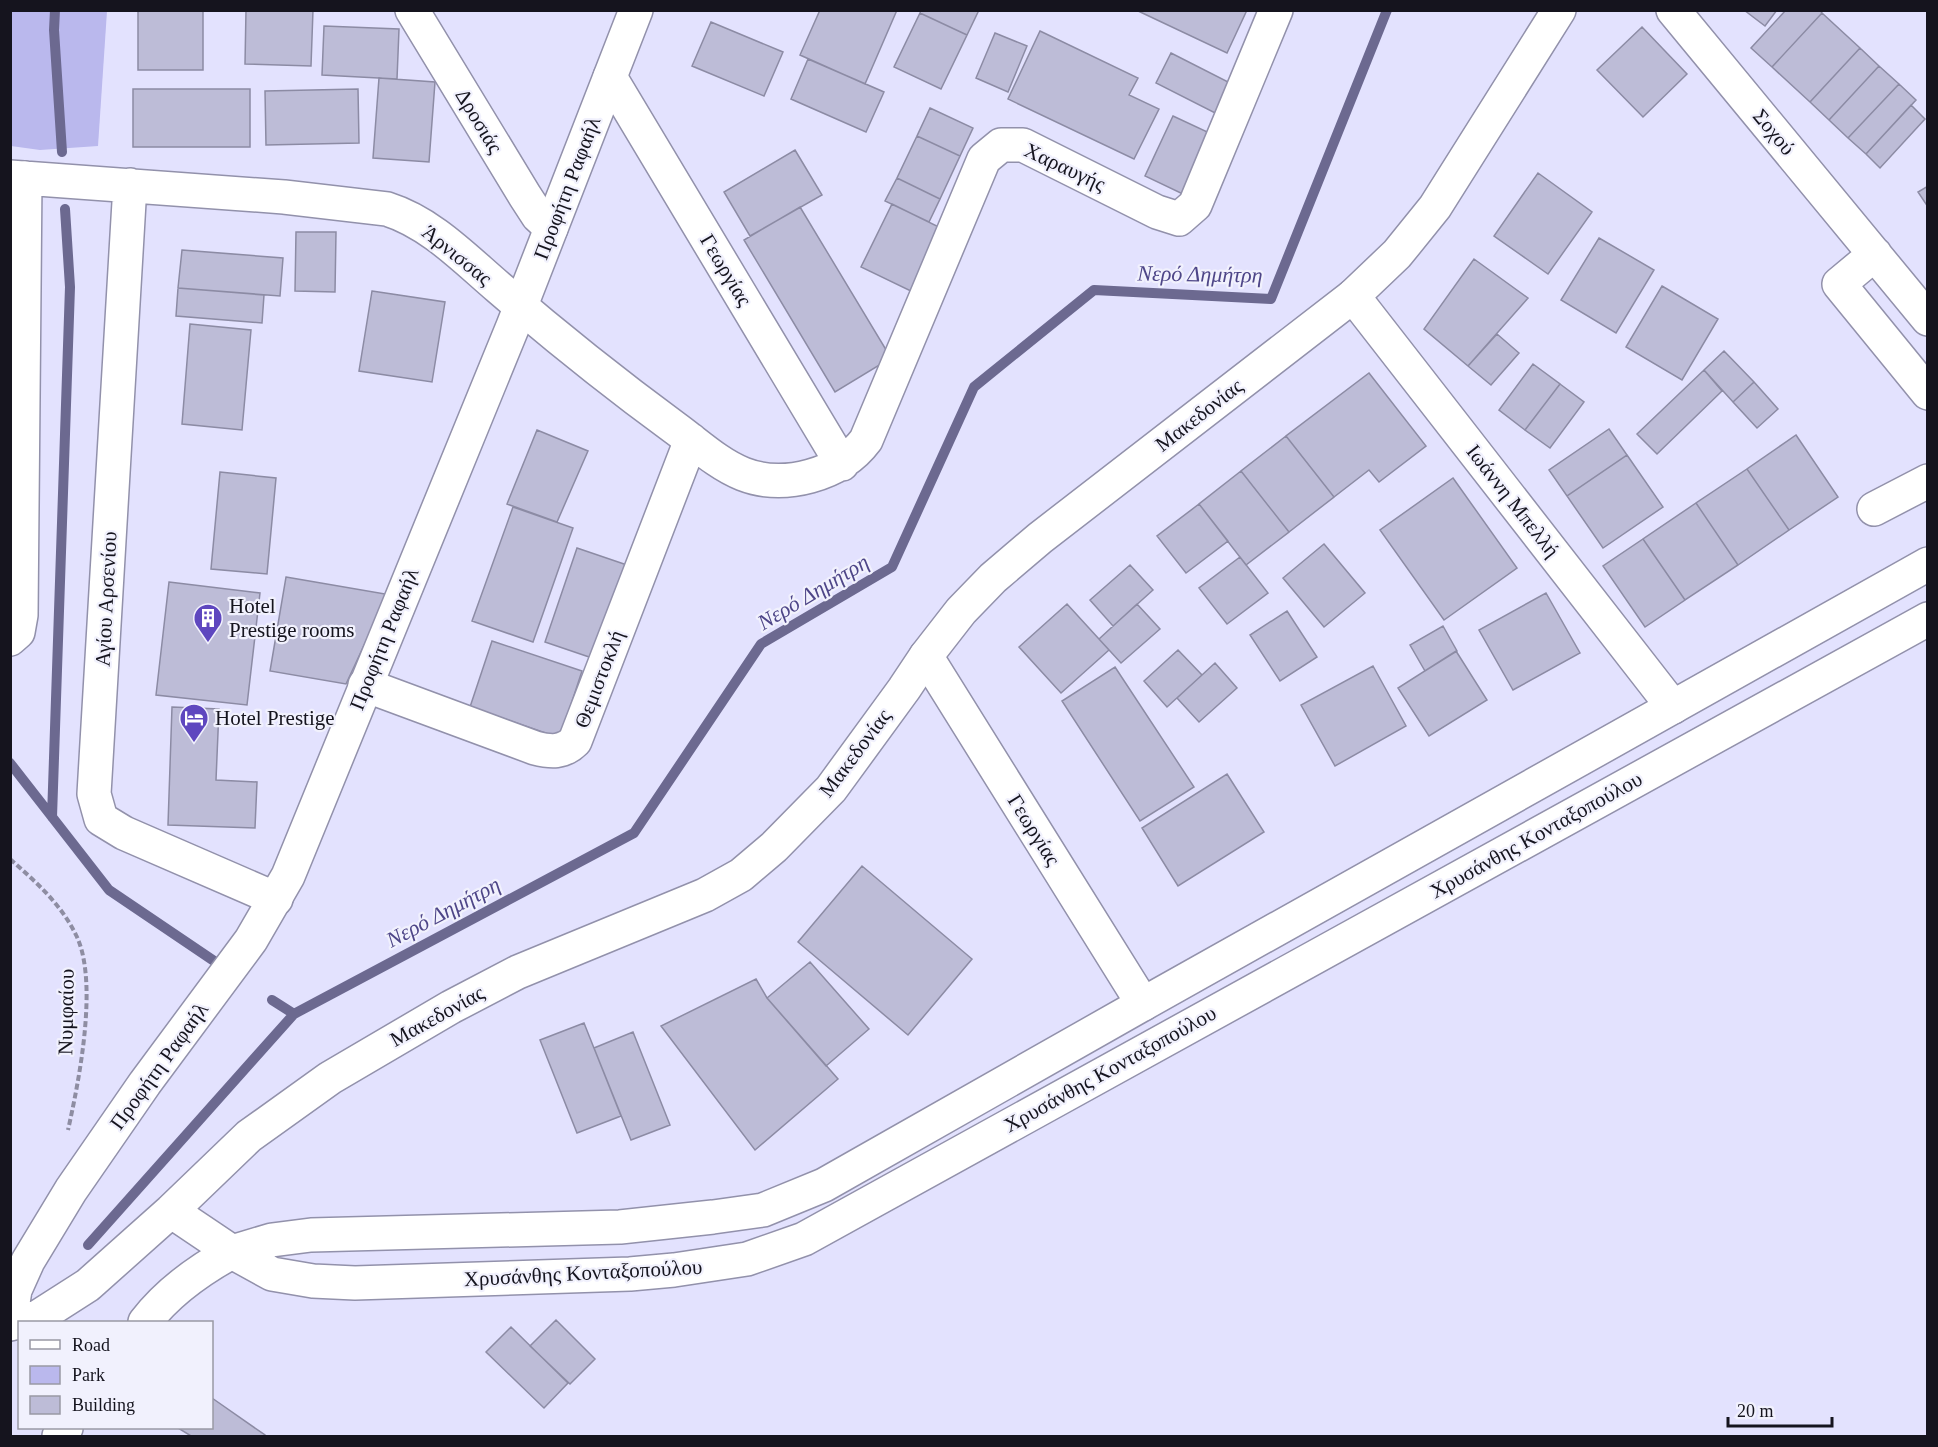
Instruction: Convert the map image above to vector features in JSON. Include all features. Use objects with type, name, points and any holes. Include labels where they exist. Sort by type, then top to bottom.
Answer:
[{"type":"street","name":"Δροσιάς","points":[[412,10],[525,196],[538,216],[551,228]]},
{"type":"street","name":"Προφήτη Ραφαήλ","points":[[10,1322],[15,1290],[28,1261],[71,1190],[145,1083],[251,940],[276,899],[300,848],[520,307],[636,10]]},
{"type":"street","name":"Χαραυγής","points":[[842,464],[859,450],[866,440],[984,159],[1001,145],[1023,144],[1156,212],[1179,219],[1196,205],[1276,10]]},
{"type":"street","name":"Μακεδονίας","points":[[10,1322],[38,1317],[88,1285],[171,1211],[249,1136],[330,1078],[386,1044],[518,972],[705,895],[741,875],[774,847],[831,789],[926,656],[961,611],[993,578],[1040,538],[1353,296],[1397,254],[1435,207],[1559,10]]},
{"type":"street","name":"Σοχού","points":[[1673,10],[1928,319]]},
{"type":"street","name":"Γεωργίας","points":[[610,77],[842,464]]},
{"type":"street","name":"Άρνισσας","points":[[18,177],[305,199],[387,209],[412,219],[443,240],[520,307],[644,405],[726,465],[741,473],[770,480],[804,477],[842,464]]},
{"type":"street","points":[[10,639],[18,632],[21,615],[18,177]]},
{"type":"street","name":"Αγίου Αρσενίου","points":[[130,185],[94,794],[101,819],[124,833],[276,899]]},
{"type":"street","points":[[1875,254],[1839,284],[1928,393]]},
{"type":"street","name":"Ιωάννη Μπελλή","points":[[1353,296],[1673,706]]},
{"type":"street","name":"Θεμιστοκλή","points":[[365,685],[535,748],[550,752],[569,747],[575,741],[691,440]]},
{"type":"street","points":[[1874,509],[1928,481]]},
{"type":"street","name":"Χρυσάνθης Κονταξοπούλου","points":[[232,1252],[272,1240],[311,1235],[620,1227],[764,1210],[824,1185],[1928,564]]},
{"type":"street","name":"Χρυσάνθης Κονταξοπούλου","points":[[171,1211],[232,1252],[272,1274],[313,1281],[355,1283],[630,1274],[718,1265],[771,1252],[804,1239],[1928,619]]},
{"type":"street","name":"Γεωργίας","points":[[926,656],[1143,1004]]},
{"type":"street","points":[[147,1321],[185,1282],[206,1266],[232,1252]]},
{"type":"path","name":"Νυμφαίου","points":[[10,859],[60,906],[77,937],[85,971],[84,1042],[67,1135]]},
{"type":"green space","points":[[11,10],[107,11],[98,146],[40,150],[11,146]]},
{"type":"building","points":[[138,10],[203,10],[203,70],[138,70]]},
{"type":"building","points":[[246,10],[313,10],[311,66],[245,64]]},
{"type":"building","points":[[820,10],[897,10],[865,84],[800,55]]},
{"type":"building","points":[[921,10],[979,10],[967,35],[920,13]]},
{"type":"building","points":[[1136,10],[1247,10],[1227,53]]},
{"type":"building","points":[[1744,10],[1777,10],[1765,26]]},
{"type":"building","points":[[1786,10],[1820,10],[1822,13],[1772,67],[1751,48]]},
{"type":"building","points":[[920,13],[967,35],[941,89],[894,67]]},
{"type":"building","points":[[1822,13],[1860,48],[1810,102],[1772,67]]},
{"type":"building","points":[[711,22],[783,52],[764,96],[692,66]]},
{"type":"building","points":[[324,26],[399,29],[397,79],[322,75]]},
{"type":"building","points":[[1642,27],[1687,74],[1643,117],[1597,70]]},
{"type":"building","points":[[1040,31],[1138,78],[1129,95],[1159,109],[1134,159],[1008,99]]},
{"type":"building","points":[[995,33],[1027,46],[1008,92],[976,78]]},
{"type":"building","points":[[1860,48],[1879,66],[1829,120],[1810,102]]},
{"type":"building","points":[[1171,53],[1240,88],[1225,118],[1156,83]]},
{"type":"building","points":[[808,59],[884,92],[866,132],[791,99]]},
{"type":"building","points":[[1879,66],[1899,84],[1848,138],[1829,120]]},
{"type":"building","points":[[379,78],[435,82],[429,162],[373,158]]},
{"type":"building","points":[[1899,84],[1916,100],[1866,154],[1848,138]]},
{"type":"building","points":[[133,89],[250,89],[250,147],[133,147]]},
{"type":"building","points":[[358,89],[359,143],[266,145],[265,91]]},
{"type":"building","points":[[1911,105],[1925,119],[1880,168],[1866,154]]},
{"type":"building","points":[[930,108],[973,128],[960,156],[917,136]]},
{"type":"building","points":[[1173,116],[1216,136],[1187,196],[1145,176]]},
{"type":"building","points":[[917,136],[960,156],[940,199],[897,178]]},
{"type":"building","points":[[795,150],[822,195],[750,236],[724,192]]},
{"type":"building","points":[[1538,173],[1592,212],[1548,274],[1494,236]]},
{"type":"building","points":[[897,178],[940,199],[929,222],[885,201]]},
{"type":"building","points":[[1928,186],[1928,207],[1918,192]]},
{"type":"building","points":[[892,204],[947,231],[917,294],[861,267]]},
{"type":"building","points":[[800,207],[891,358],[835,392],[744,240]]},
{"type":"building","points":[[296,232],[336,232],[335,292],[295,291]]},
{"type":"building","points":[[1599,238],[1654,270],[1616,333],[1561,300]]},
{"type":"building","points":[[182,250],[283,258],[280,296],[178,288]]},
{"type":"building","points":[[1474,259],[1528,298],[1468,366],[1424,329]]},
{"type":"building","points":[[1662,286],[1718,319],[1682,380],[1626,347]]},
{"type":"building","points":[[178,288],[264,295],[262,323],[176,316]]},
{"type":"building","points":[[372,291],[445,302],[432,382],[359,371]]},
{"type":"building","points":[[190,324],[251,330],[242,430],[182,424]]},
{"type":"building","points":[[1497,334],[1519,353],[1491,385],[1468,366]]},
{"type":"building","points":[[1724,351],[1754,382],[1733,402],[1704,370]]},
{"type":"building","points":[[1533,364],[1560,384],[1525,430],[1499,410]]},
{"type":"building","points":[[1704,370],[1722,391],[1657,454],[1637,434]]},
{"type":"building","points":[[1369,373],[1426,446],[1379,482],[1369,470],[1334,497],[1286,436]]},
{"type":"building","points":[[1754,382],[1778,409],[1757,428],[1733,402]]},
{"type":"building","points":[[1560,384],[1584,402],[1550,448],[1525,430]]},
{"type":"building","points":[[1609,429],[1627,455],[1567,496],[1549,470]]},
{"type":"building","points":[[537,430],[588,451],[557,522],[507,504]]},
{"type":"building","points":[[1796,435],[1838,497],[1789,530],[1747,469]]},
{"type":"building","points":[[1286,436],[1334,497],[1289,532],[1241,471]]},
{"type":"building","points":[[1627,455],[1663,507],[1603,548],[1567,496]]},
{"type":"building","points":[[1747,469],[1789,530],[1738,565],[1696,503]]},
{"type":"building","points":[[1241,471],[1289,532],[1246,565],[1199,504]]},
{"type":"building","points":[[220,472],[276,478],[267,574],[211,569]]},
{"type":"building","points":[[1453,478],[1517,568],[1444,620],[1380,530]]},
{"type":"building","points":[[1696,503],[1738,565],[1685,600],[1643,539]]},
{"type":"building","points":[[1199,504],[1228,541],[1186,573],[1157,536]]},
{"type":"building","points":[[513,507],[573,528],[533,642],[472,621]]},
{"type":"building","points":[[1643,539],[1685,600],[1645,627],[1603,566]]},
{"type":"building","points":[[1324,544],[1365,593],[1324,627],[1283,578]]},
{"type":"building","points":[[577,548],[627,565],[595,659],[545,642]]},
{"type":"building","points":[[1240,557],[1268,593],[1227,624],[1199,588]]},
{"type":"building","points":[[1130,565],[1153,590],[1113,626],[1090,600]]},
{"type":"building","name":"Hotel Prestige rooms","points":[[286,577],[391,595],[374,624],[346,684],[270,671]]},
{"type":"building","name":"Hotel Prestige rooms","points":[[169,582],[260,593],[247,705],[156,695]]},
{"type":"building","points":[[1546,593],[1580,653],[1513,690],[1479,630]]},
{"type":"building","points":[[1067,604],[1109,650],[1061,693],[1019,647]]},
{"type":"building","points":[[1137,604],[1160,629],[1121,663],[1099,639]]},
{"type":"building","points":[[1287,611],[1317,657],[1280,681],[1250,635]]},
{"type":"building","points":[[1443,626],[1457,651],[1425,671],[1410,645]]},
{"type":"building","points":[[492,641],[582,671],[560,738],[470,707]]},
{"type":"building","points":[[1178,650],[1202,675],[1167,707],[1144,681]]},
{"type":"building","points":[[1456,651],[1487,700],[1429,736],[1398,688]]},
{"type":"building","points":[[1215,663],[1237,688],[1199,722],[1177,698]]},
{"type":"building","points":[[1373,666],[1406,726],[1335,766],[1301,705]]},
{"type":"building","points":[[1115,667],[1194,787],[1140,821],[1062,701]]},
{"type":"building","name":"Hotel Prestige","points":[[172,707],[219,709],[216,780],[257,782],[255,828],[168,825]]},
{"type":"building","points":[[1227,774],[1264,832],[1178,886],[1142,828]]},
{"type":"building","points":[[862,866],[972,959],[908,1035],[798,942]]},
{"type":"building","points":[[810,962],[869,1029],[826,1066],[767,998]]},
{"type":"building","points":[[756,979],[767,998],[838,1079],[755,1150],[661,1026]]},
{"type":"building","points":[[584,1023],[621,1116],[577,1133],[540,1040]]},
{"type":"building","points":[[633,1032],[670,1125],[631,1140],[594,1048]]},
{"type":"building","points":[[556,1320],[595,1359],[570,1384],[530,1346]]},
{"type":"building","points":[[511,1327],[568,1383],[544,1408],[486,1352]]},
{"type":"building","points":[[213,1399],[265,1435],[265,1436],[191,1436],[180,1429],[213,1429]]},
{"type":"waterway","points":[[55,10],[54,30],[62,152]]},
{"type":"waterway","name":"Νερό Δημήτρη","points":[[88,1245],[294,1014],[634,833],[761,644],[892,567],[974,387],[1094,290],[1271,299],[1387,10]]},
{"type":"waterway","points":[[52,817],[70,287],[65,209]]},
{"type":"waterway","points":[[10,763],[109,890],[220,965]]},
{"type":"waterway","points":[[272,1000],[294,1014]]},
{"type":"place","name":"Hotel Prestige rooms","points":[[208,644]]},
{"type":"place","name":"Hotel Prestige","points":[[194,744]]}]
